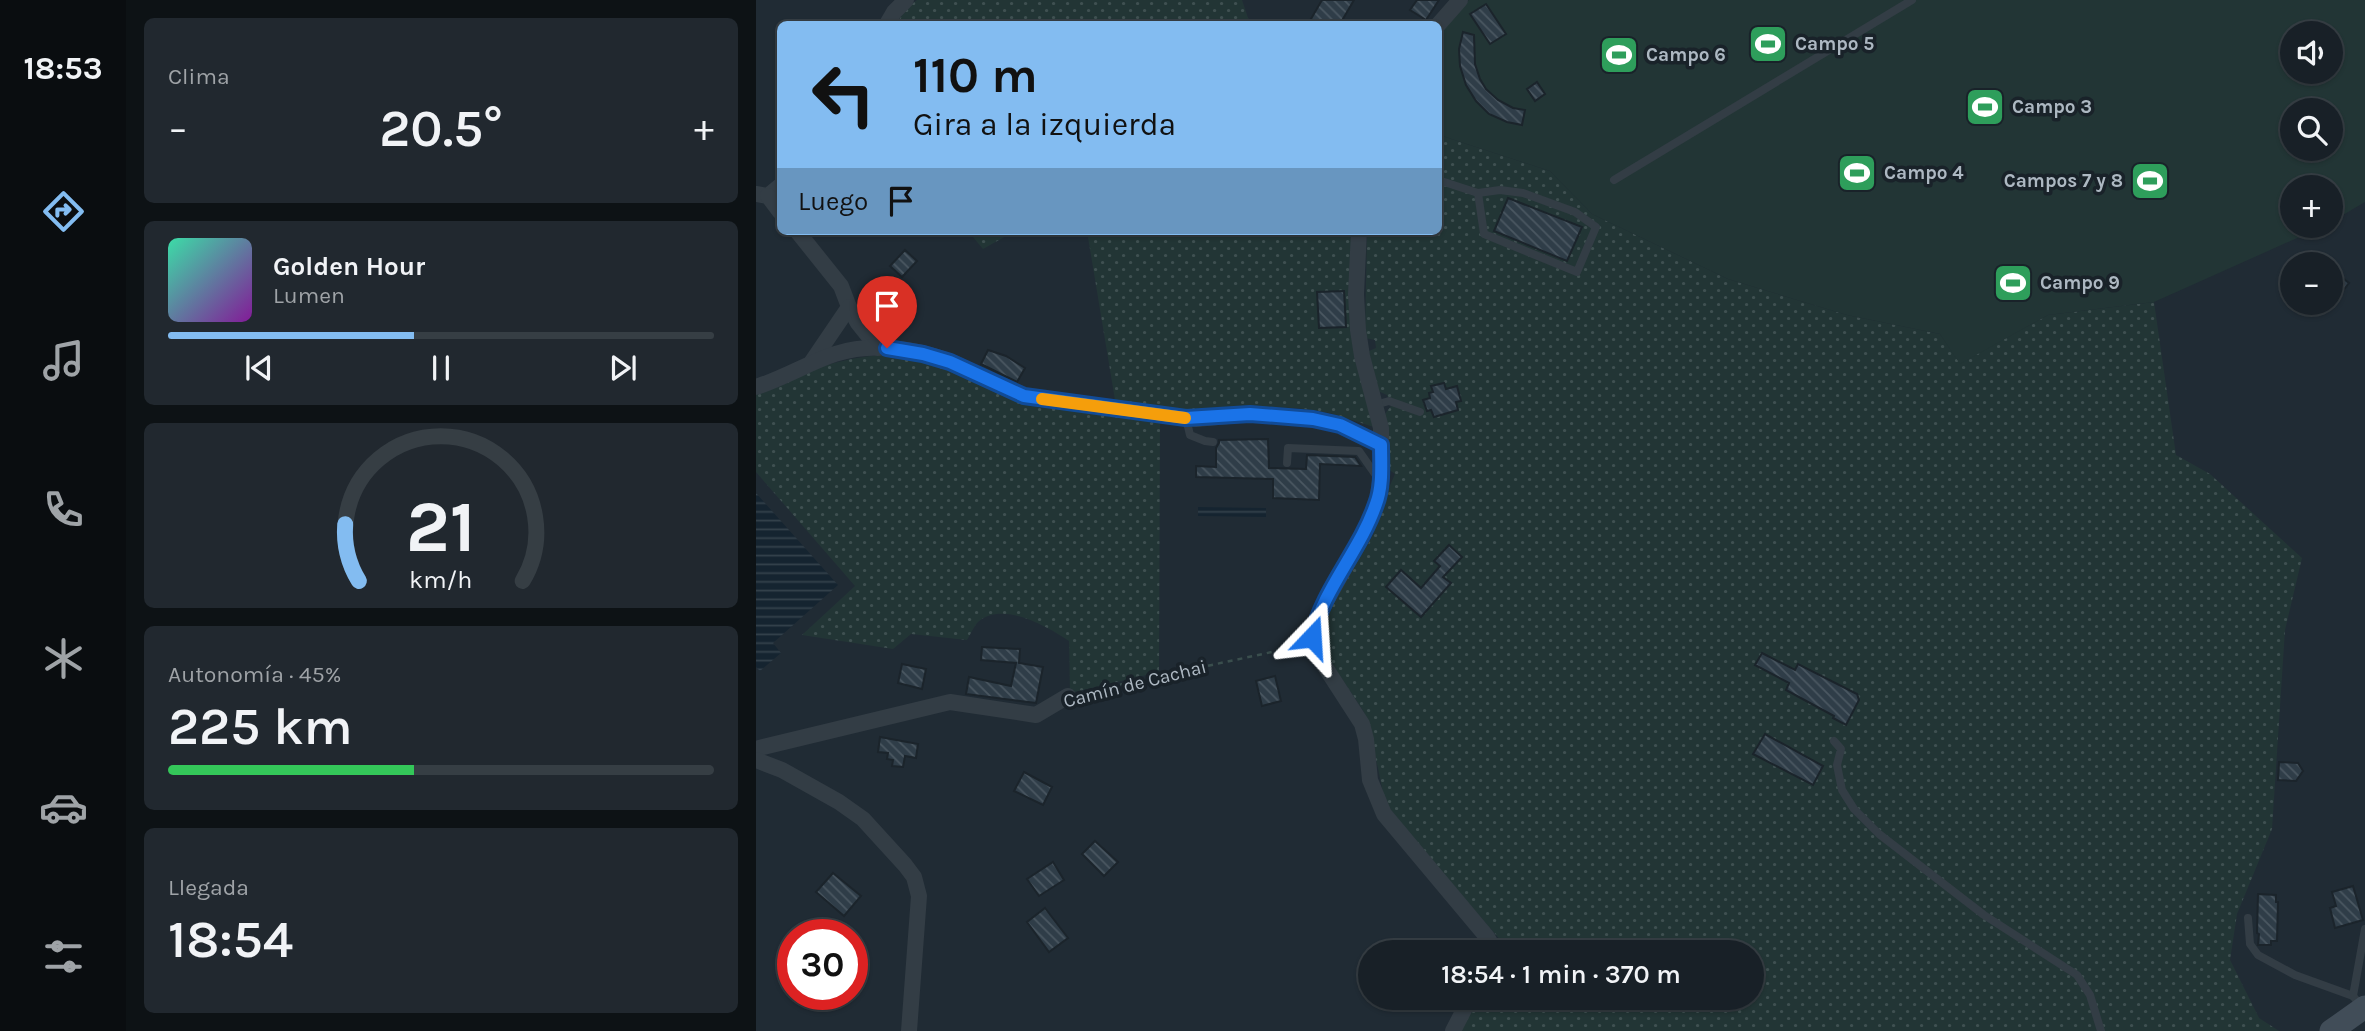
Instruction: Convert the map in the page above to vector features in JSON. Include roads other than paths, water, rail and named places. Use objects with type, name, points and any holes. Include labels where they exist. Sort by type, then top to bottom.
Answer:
[{"type":"street","points":[[889,21],[906,0]]},
{"type":"street","points":[[1442,21],[1460,0]]},
{"type":"street","points":[[800,235],[841,286],[849,307],[878,348]]},
{"type":"street","points":[[1359,235],[1356,294],[1358,330],[1381,428],[1381,474],[1377,503],[1362,537],[1319,614],[1312,637],[1313,645],[1362,724],[1370,780],[1384,814],[1489,940]]},
{"type":"street","points":[[811,363],[849,307]]},
{"type":"street","points":[[756,387],[811,363],[861,348],[878,348],[923,354],[950,362],[1024,396],[1186,418],[1250,414],[1313,419],[1340,425],[1381,445]]},
{"type":"street","name":"Camín de Cachai","points":[[756,751],[759,748],[950,702],[1036,715],[1068,696]]},
{"type":"street","points":[[756,760],[782,770],[839,802],[863,819],[914,877],[919,896],[909,1031]]},
{"type":"street","points":[[2331,1031],[2360,1004]]},
{"type":"street","points":[[1453,1031],[1464,1010]]},
{"type":"lane","points":[[1615,180],[1912,0]]},
{"type":"lane","points":[[1442,181],[1478,193],[1500,190],[1523,193],[1575,212],[1596,227],[1577,272],[1484,234],[1478,193]]},
{"type":"lane","points":[[1375,405],[1389,401],[1420,412]]},
{"type":"lane","points":[[1186,418],[1190,435],[1213,442]]},
{"type":"lane","points":[[1287,463],[1287,449],[1359,451],[1375,474],[1381,474]]},
{"type":"lane","points":[[1834,741],[1841,749],[1837,765],[1842,790],[1854,809],[1880,834],[1984,915],[2077,975],[2090,995],[2101,1031]]},
{"type":"lane","points":[[2248,918],[2250,944],[2258,955],[2360,1004],[2365,929]]},
{"type":"water","points":[[756,493],[838,585],[773,643],[781,653],[760,671],[756,667]]},
{"type":"water","points":[[1198,507],[1266,508],[1266,517],[1198,516]]},
{"type":"place","name":"Campo 5","points":[[1768,44]]},
{"type":"place","name":"Campo 6","points":[[1619,55]]},
{"type":"place","name":"Campo 3","points":[[1985,107]]},
{"type":"place","name":"Campo 4","points":[[1857,173]]},
{"type":"place","name":"Campos 7 y 8","points":[[2150,181]]},
{"type":"place","name":"Campo 9","points":[[2013,283]]}]
